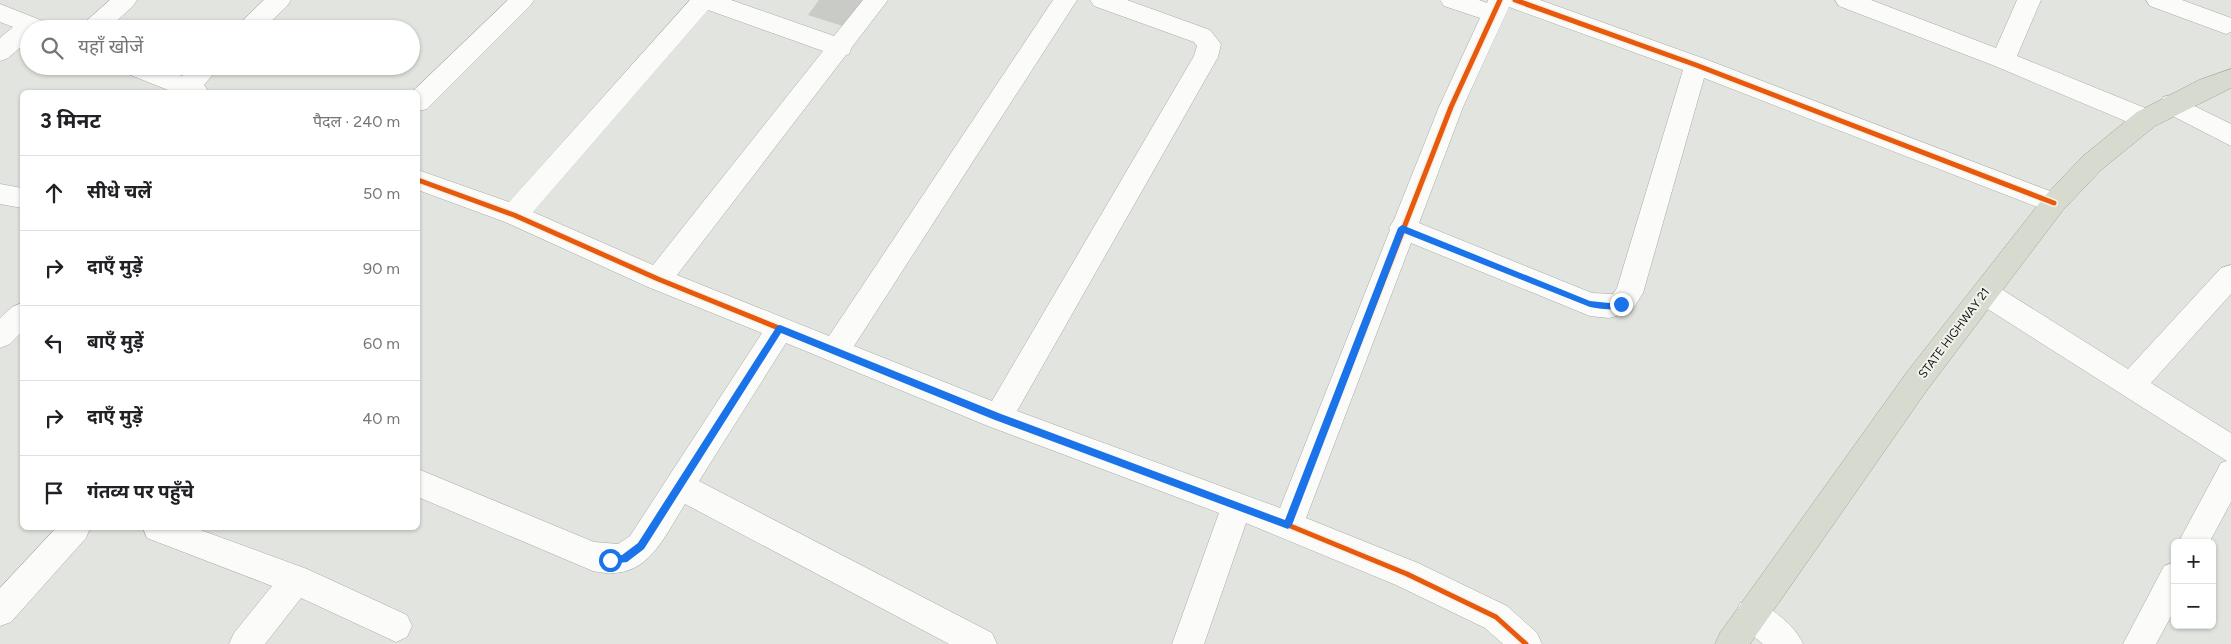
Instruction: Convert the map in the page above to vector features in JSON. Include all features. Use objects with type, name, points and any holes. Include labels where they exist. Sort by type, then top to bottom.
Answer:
[{"type":"highway","name":"STATE HIGHWAY 21","points":[[1731,644],[1917,381],[2054,203],[2092,164],[2146,119],[2172,104],[2231,78]]},
{"type":"street","points":[[103,20],[126,0]]},
{"type":"street","points":[[258,20],[279,0]]},
{"type":"street","points":[[420,100],[522,0]]},
{"type":"street","points":[[514,215],[704,0],[840,48]]},
{"type":"street","points":[[658,279],[876,0]]},
{"type":"street","points":[[836,351],[1064,0]]},
{"type":"street","points":[[998,417],[1206,58],[1209,44],[1202,36],[1102,0]]},
{"type":"street","points":[[1288,525],[1402,228],[1451,107],[1496,7],[1452,0]]},
{"type":"street","points":[[1515,0],[1696,65],[2054,203]]},
{"type":"street","points":[[1847,0],[2003,60],[2146,119]]},
{"type":"street","points":[[2003,60],[2029,0]]},
{"type":"street","points":[[2158,0],[2226,25]]},
{"type":"street","points":[[0,13],[20,21]]},
{"type":"street","points":[[0,52],[20,38]]},
{"type":"street","points":[[1402,228],[1590,304],[1609,306],[1621,304],[1628,293],[1696,65]]},
{"type":"street","points":[[154,75],[191,90],[202,75]]},
{"type":"street","points":[[2172,104],[2231,136]]},
{"type":"street","points":[[420,181],[514,215],[658,279],[998,417],[1288,525],[1407,574],[1496,617],[1526,644]]},
{"type":"street","points":[[0,194],[20,198]]},
{"type":"street","points":[[2131,385],[2231,276]]},
{"type":"street","points":[[1985,293],[2231,449]]},
{"type":"street","points":[[0,336],[20,317]]},
{"type":"street","points":[[420,484],[593,556],[610,560],[624,559],[641,546],[780,329]]},
{"type":"street","points":[[2195,539],[2231,473]]},
{"type":"street","points":[[679,486],[981,644]]},
{"type":"street","points":[[1188,644],[1237,506]]},
{"type":"street","points":[[0,611],[73,530]]},
{"type":"street","points":[[163,530],[296,580],[396,626]]},
{"type":"street","points":[[245,644],[296,580]]},
{"type":"street","points":[[2138,644],[2171,584]]},
{"type":"street","points":[[1751,614],[1787,644]]},
{"type":"building","points":[[819,0],[869,0],[849,28],[808,15]]},
{"type":"cycle path","points":[[1288,525],[1451,107],[1500,0]]},
{"type":"cycle path","points":[[1515,0],[1696,65],[2054,203]]},
{"type":"cycle path","points":[[420,181],[514,215],[658,279],[998,417],[1288,525],[1407,574],[1496,617],[1526,644]]},
{"type":"route","points":[[610,560],[624,559],[641,546],[780,329],[998,417],[1288,525],[1402,228],[1590,304],[1609,306],[1621,304]]}]
